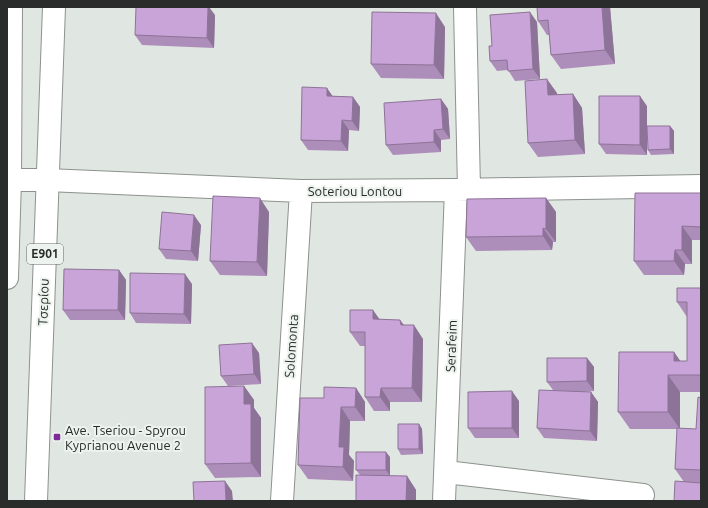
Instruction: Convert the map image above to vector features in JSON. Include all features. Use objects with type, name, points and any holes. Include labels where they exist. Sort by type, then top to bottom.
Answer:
[{"type":"street","name":"E901","points":[[7,278],[10,180],[11,7]]},
{"type":"street","name":"Τσερίου","points":[[36,501],[54,7]]},
{"type":"street","name":"Serafeim","points":[[444,501],[463,190],[465,7]]},
{"type":"street","name":"Soteriou Lontou","points":[[10,180],[47,180],[301,191],[701,186]]},
{"type":"street","name":"Solomonta","points":[[282,501],[301,191]]},
{"type":"street","points":[[446,472],[643,495]]},
{"type":"building","points":[[136,7],[208,7],[207,38],[135,35]]},
{"type":"building","points":[[537,7],[602,7],[605,50],[551,55],[548,20],[538,21]]},
{"type":"building","points":[[372,12],[436,13],[434,65],[371,64]]},
{"type":"building","points":[[530,12],[533,69],[508,71],[507,60],[490,61],[489,46],[492,46],[490,15]]},
{"type":"building","points":[[547,79],[548,95],[573,94],[575,140],[528,143],[525,81]]},
{"type":"building","points":[[302,87],[327,88],[327,96],[353,97],[352,121],[342,120],[341,141],[301,140]]},
{"type":"building","points":[[599,96],[640,96],[640,145],[599,144]]},
{"type":"building","points":[[441,99],[443,129],[434,130],[434,142],[386,145],[384,103]]},
{"type":"building","points":[[647,126],[670,126],[670,149],[648,150]]},
{"type":"building","points":[[635,193],[701,193],[701,227],[682,226],[682,250],[675,250],[674,261],[634,261]]},
{"type":"building","points":[[213,196],[260,198],[257,262],[210,261]]},
{"type":"building","points":[[546,198],[546,229],[543,228],[543,236],[466,237],[467,199]]},
{"type":"building","points":[[162,212],[194,215],[191,251],[159,249]]},
{"type":"building","points":[[64,269],[119,270],[118,310],[63,310]]},
{"type":"building","points":[[130,273],[185,274],[184,314],[130,313]]},
{"type":"building","points":[[677,288],[701,288],[701,375],[668,375],[668,412],[618,412],[619,352],[674,352],[674,361],[687,361],[687,302],[677,302]]},
{"type":"building","points":[[350,310],[373,310],[373,319],[400,320],[401,325],[414,325],[412,388],[381,388],[380,397],[365,397],[365,332],[350,332]]},
{"type":"building","points":[[252,343],[254,374],[221,376],[219,345]]},
{"type":"building","points":[[547,358],[587,358],[587,381],[547,382]]},
{"type":"building","points":[[244,386],[244,404],[251,404],[251,463],[205,464],[205,387]]},
{"type":"building","points":[[324,387],[356,388],[355,407],[341,407],[339,447],[344,447],[343,467],[298,465],[300,398],[324,398]]},
{"type":"building","points":[[539,390],[591,392],[590,431],[537,428]]},
{"type":"building","points":[[512,391],[512,428],[468,428],[468,392]]},
{"type":"building","points":[[698,397],[701,398],[701,470],[675,469],[677,428],[696,429]]},
{"type":"building","points":[[398,424],[419,424],[419,449],[398,449]]},
{"type":"building","points":[[356,452],[386,452],[386,470],[356,470]]},
{"type":"building","points":[[356,475],[407,476],[406,501],[356,501]]},
{"type":"building","points":[[225,481],[226,501],[194,501],[193,482]]},
{"type":"building","points":[[675,481],[701,483],[701,501],[674,501]]},
{"type":"place","name":"Ave. Tseriou - Spyrou Kyprianou Avenue 2","points":[[57,437]]}]
